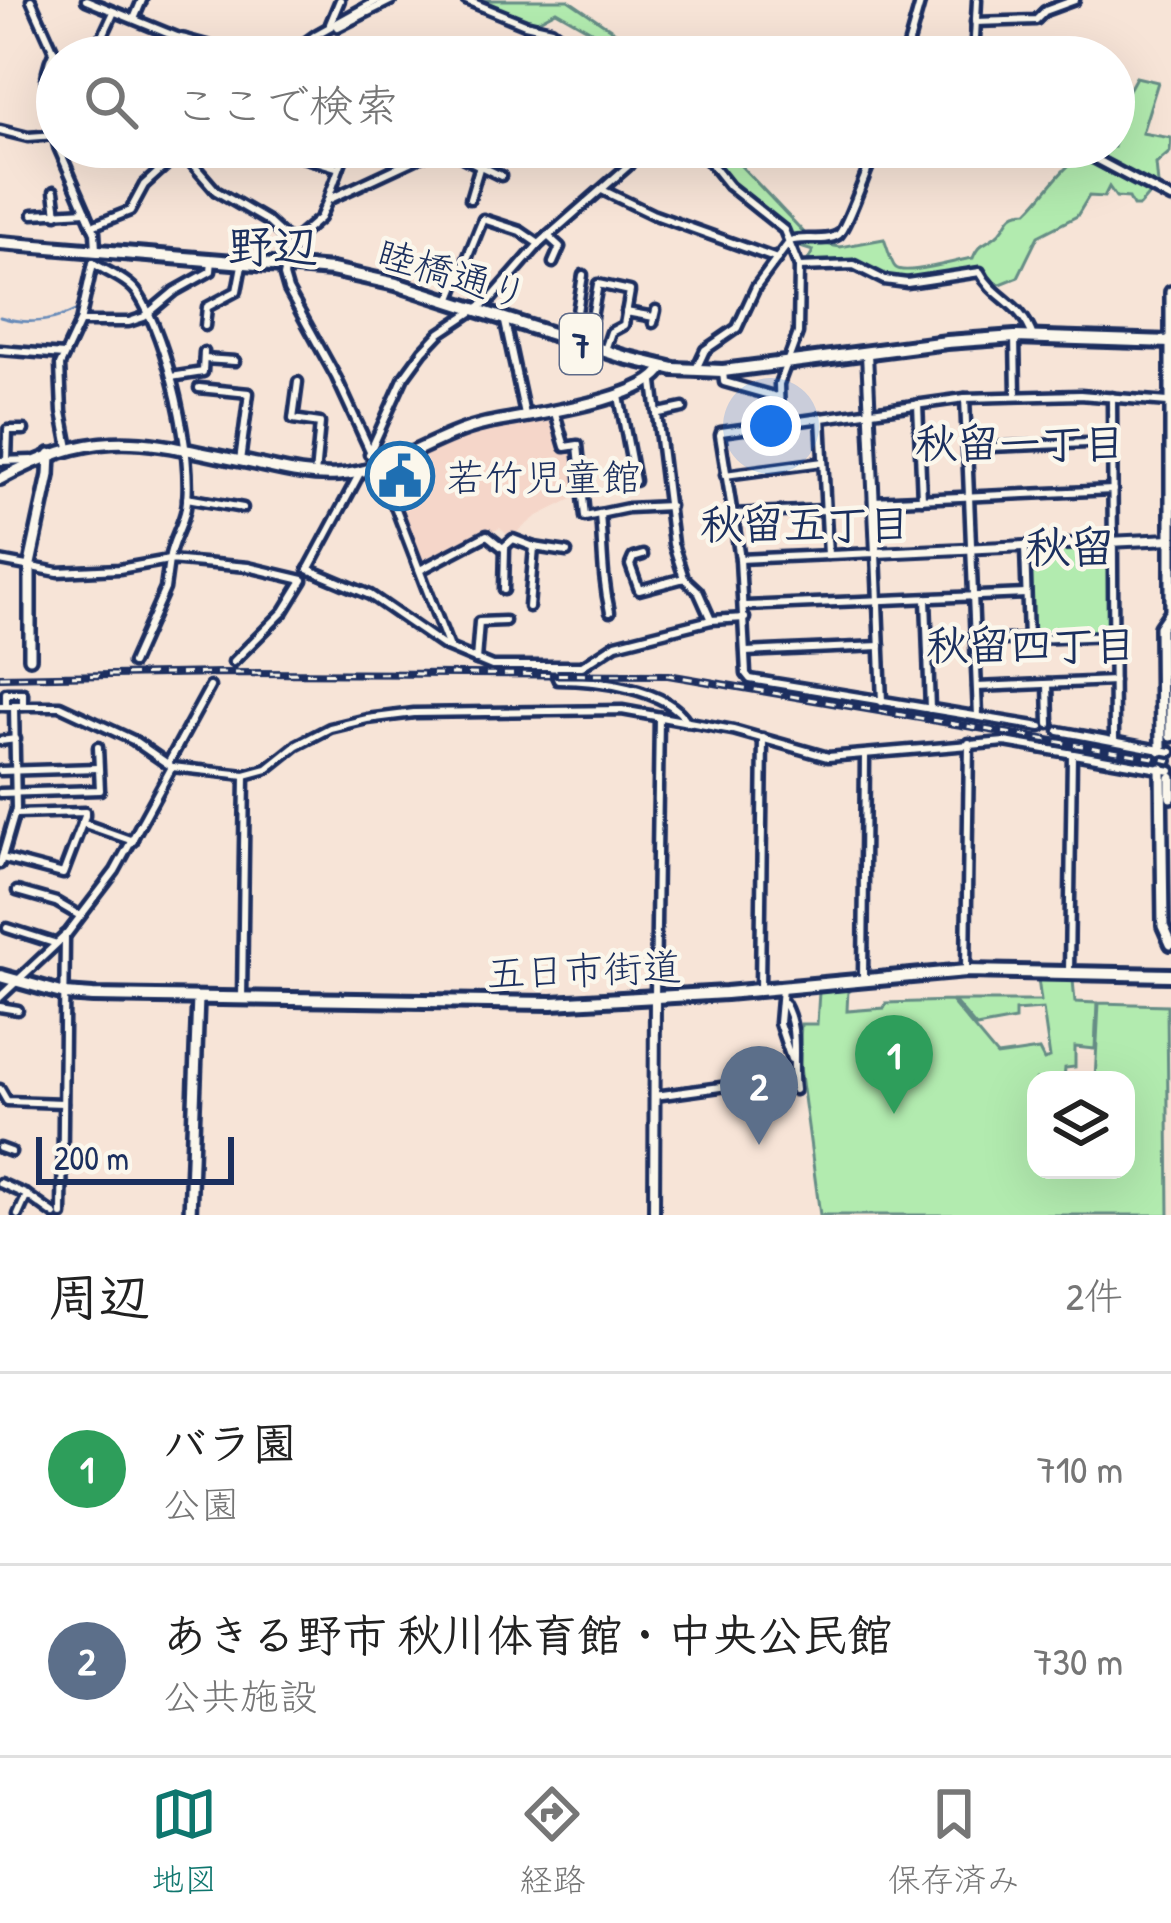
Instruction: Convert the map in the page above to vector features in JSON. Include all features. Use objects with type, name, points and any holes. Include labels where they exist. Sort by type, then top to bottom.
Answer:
[{"type":"main road","name":"睦橋通り","points":[[0,243],[94,256],[212,259],[373,278],[605,351],[697,371],[1015,337],[1170,342]]},
{"type":"main road","points":[[1171,292],[1171,736]]},
{"type":"main road","points":[[0,479],[69,448],[133,440],[315,475],[361,471],[450,434],[555,413],[653,382],[663,367]]},
{"type":"main road","points":[[30,658],[30,564],[50,475],[50,454]]},
{"type":"main road","points":[[1166,751],[1160,627],[1170,606]]},
{"type":"main road","points":[[1168,772],[1171,797]]},
{"type":"main road","points":[[1168,772],[1162,926],[1171,944]]},
{"type":"main road","name":"五日市街道","points":[[0,976],[65,994],[552,1003],[966,970],[1171,975]]},
{"type":"main road","points":[[190,1215],[198,998]]},
{"type":"street","points":[[31,0],[46,36]]},
{"type":"street","points":[[86,0],[176,36]]},
{"type":"street","points":[[102,36],[112,0]]},
{"type":"street","points":[[134,19],[142,0]]},
{"type":"street","points":[[329,28],[340,0]]},
{"type":"street","points":[[315,36],[378,0]]},
{"type":"street","points":[[317,36],[392,0]]},
{"type":"street","points":[[466,0],[559,36]]},
{"type":"street","points":[[911,36],[921,0]]},
{"type":"street","points":[[975,36],[977,0]]},
{"type":"street","points":[[976,22],[1036,20],[1045,11],[1075,0]]},
{"type":"street","points":[[0,130],[36,138]]},
{"type":"street","points":[[68,168],[92,226],[94,256],[80,322],[64,355],[61,398],[69,448]]},
{"type":"street","points":[[92,226],[130,211],[144,184],[161,168]]},
{"type":"street","points":[[198,168],[216,191],[264,219],[291,243]]},
{"type":"street","points":[[339,168],[320,218],[291,243],[284,276],[337,376],[422,569],[448,645]]},
{"type":"street","points":[[328,200],[397,168]]},
{"type":"street","points":[[470,199],[479,168]]},
{"type":"street","points":[[486,168],[501,176]]},
{"type":"street","points":[[370,454],[412,365],[440,333],[478,310],[539,244],[626,168]]},
{"type":"street","points":[[715,168],[784,230],[799,267],[798,333],[777,397],[780,423]]},
{"type":"street","points":[[697,371],[705,350],[737,328],[756,287],[790,241],[838,235],[865,168]]},
{"type":"street","points":[[1114,168],[1171,199]]},
{"type":"street","points":[[600,189],[652,214],[776,259]]},
{"type":"street","points":[[54,190],[57,214]]},
{"type":"street","points":[[33,214],[86,211]]},
{"type":"street","points":[[450,302],[483,219],[520,231],[539,244]]},
{"type":"street","points":[[548,236],[560,247],[553,263]]},
{"type":"street","points":[[94,256],[137,291],[148,314],[171,377],[185,449],[187,498],[165,589],[132,663]]},
{"type":"street","points":[[80,322],[129,322],[148,314],[175,291],[211,271],[212,259]]},
{"type":"street","points":[[206,326],[207,307],[237,291],[242,262]]},
{"type":"street","points":[[799,267],[854,265],[884,280],[907,284],[980,272],[985,285],[1018,308],[1033,337]]},
{"type":"street","points":[[582,344],[575,324],[584,275]]},
{"type":"street","points":[[582,344],[598,284],[630,291],[624,325],[610,332],[605,351]]},
{"type":"street","points":[[626,312],[654,317]]},
{"type":"street","points":[[505,319],[526,418]]},
{"type":"street","points":[[1015,337],[1016,395]]},
{"type":"street","points":[[0,350],[64,355]]},
{"type":"street","points":[[867,352],[882,702]]},
{"type":"street","points":[[171,377],[203,373],[204,356],[235,361]]},
{"type":"street","points":[[723,371],[724,382],[777,397]]},
{"type":"street","points":[[298,382],[293,419],[320,423],[315,475]]},
{"type":"street","points":[[653,382],[670,531],[684,578],[698,591],[711,620]]},
{"type":"street","points":[[240,461],[250,383]]},
{"type":"street","points":[[199,388],[249,394]]},
{"type":"street","points":[[618,392],[635,482]]},
{"type":"street","points":[[1048,684],[1045,726],[750,679],[740,559],[721,432],[964,398],[1016,395],[1168,402]]},
{"type":"street","points":[[1112,397],[1114,741]]},
{"type":"street","points":[[964,398],[978,716]]},
{"type":"street","points":[[917,404],[922,499]]},
{"type":"street","points":[[659,412],[682,408]]},
{"type":"street","points":[[555,413],[565,447],[578,445],[585,517],[670,506]]},
{"type":"street","points":[[821,417],[828,555]]},
{"type":"street","points":[[24,430],[8,430],[3,461],[36,460]]},
{"type":"street","points":[[967,448],[1112,442]]},
{"type":"street","points":[[725,475],[824,462]]},
{"type":"street","points":[[233,662],[283,613],[361,471]]},
{"type":"street","points":[[874,501],[1113,490]]},
{"type":"street","points":[[187,498],[244,508]]},
{"type":"street","points":[[734,514],[826,509]]},
{"type":"street","points":[[600,514],[604,557],[600,568],[610,613]]},
{"type":"street","points":[[422,569],[487,536],[505,547]]},
{"type":"street","points":[[503,590],[505,547],[513,539],[567,552]]},
{"type":"street","points":[[740,559],[1170,539]]},
{"type":"street","points":[[1024,546],[1028,639]]},
{"type":"street","points":[[530,607],[534,547]]},
{"type":"street","points":[[643,555],[633,558],[631,566],[640,590],[684,578]]},
{"type":"street","points":[[0,561],[58,572],[170,560],[248,567],[303,580]]},
{"type":"street","points":[[308,569],[370,595],[448,645],[492,666],[582,667],[616,644],[711,620],[745,618]]},
{"type":"street","points":[[745,606],[1026,594]]},
{"type":"street","points":[[926,598],[931,709]]},
{"type":"street","points":[[476,660],[479,622],[505,621]]},
{"type":"street","points":[[975,641],[1113,636]]},
{"type":"street","points":[[745,652],[880,646]]},
{"type":"street","points":[[552,667],[558,680],[586,680],[667,702],[687,722]]},
{"type":"street","points":[[977,687],[1114,681]]},
{"type":"street","points":[[0,997],[65,935],[133,841],[210,687]]},
{"type":"street","points":[[3,694],[23,693],[11,706]]},
{"type":"street","points":[[3,694],[11,706],[16,739],[16,792],[1,861],[63,874],[85,812],[14,814]]},
{"type":"street","points":[[11,706],[66,708],[126,736],[170,765],[245,775],[266,769],[330,728],[367,719],[414,713],[622,710],[763,738],[828,757],[1005,742],[1168,772]]},
{"type":"street","points":[[653,1215],[659,717]]},
{"type":"street","points":[[1059,730],[1166,751]]},
{"type":"street","points":[[760,990],[763,738]]},
{"type":"street","points":[[0,741],[16,739]]},
{"type":"street","points":[[966,970],[970,743]]},
{"type":"street","points":[[0,793],[100,790],[98,747]]},
{"type":"street","points":[[1069,972],[1072,754]]},
{"type":"street","points":[[863,980],[866,755]]},
{"type":"street","points":[[0,771],[100,768]]},
{"type":"street","points":[[242,999],[245,775]]},
{"type":"street","points":[[82,823],[133,841]]},
{"type":"street","points":[[16,891],[56,902],[80,916]]},
{"type":"street","points":[[7,928],[54,943]]},
{"type":"street","points":[[0,1183],[58,1215],[65,935]]},
{"type":"street","points":[[782,988],[795,1035],[791,1060]]},
{"type":"street","points":[[784,1003],[781,1038],[791,1060],[795,1090]]},
{"type":"street","points":[[0,1007],[18,1010]]},
{"type":"street","points":[[780,1018],[792,1017]]},
{"type":"street","points":[[781,1038],[792,1041],[795,1035]]},
{"type":"street","points":[[655,1096],[794,1077]]},
{"type":"street","points":[[0,1089],[7,1101],[64,1102]]},
{"type":"street","points":[[0,1148],[11,1152]]},
{"type":"street","points":[[18,1215],[27,1195]]},
{"type":"shaded area","points":[[550,418],[562,451],[576,450],[580,495],[536,517],[510,538],[500,528],[423,565],[384,468],[460,435]]},
{"type":"green space","points":[[472,0],[568,0],[621,36],[600,36],[556,11],[537,21]]},
{"type":"green space","points":[[1135,79],[1158,82],[1142,133],[1171,138],[1170,152],[1156,164],[1158,184],[1139,206],[1133,206],[1129,198],[1116,197],[1109,187],[1104,197],[1089,196],[1077,216],[1038,236],[1018,277],[1001,284],[991,282],[987,272],[890,282],[857,263],[807,262],[813,251],[797,246],[720,168],[743,168],[813,242],[840,247],[884,239],[900,270],[973,258],[1012,216],[1028,211],[1066,168],[1135,168]]},
{"type":"green space","points":[[1107,548],[1108,633],[1034,636],[1028,555]]},
{"type":"green space","points":[[1038,979],[1073,980],[1075,1002],[1097,1003],[1095,1049],[1075,1047],[1075,1067],[1065,1071],[1027,1071],[1027,1179],[1135,1179],[1135,1071],[1095,1071],[1099,1003],[1167,1005],[1169,1215],[820,1215],[799,1060],[801,1024],[817,1024],[819,992],[848,990],[847,1011],[884,1008],[886,1003],[951,1001],[997,1056],[1039,1050],[1044,1060],[1050,1058],[1043,1009],[1015,1011],[1015,1020],[976,1027],[954,1001],[1041,1001]]},
{"type":"waterway","points":[[0,317],[39,321],[77,310]]},
{"type":"tunnel","points":[[1171,736],[1171,778]]},
{"type":"railway","points":[[0,677],[668,675],[1171,761]]},
{"type":"place","name":"若竹児童館","points":[[400,476]]},
{"type":"place","name":"バラ園","points":[[894,1114]]},
{"type":"place","name":"あきる野市 秋川体育館・中央公民館","points":[[759,1145]]},
{"type":"district","name":"野辺","points":[[273,245]]},
{"type":"district","name":"秋留一丁目","points":[[1020,442]]},
{"type":"district","name":"秋留五丁目","points":[[805,523]]},
{"type":"district","name":"秋留","points":[[1070,546]]},
{"type":"district","name":"秋留四丁目","points":[[1031,644]]}]
